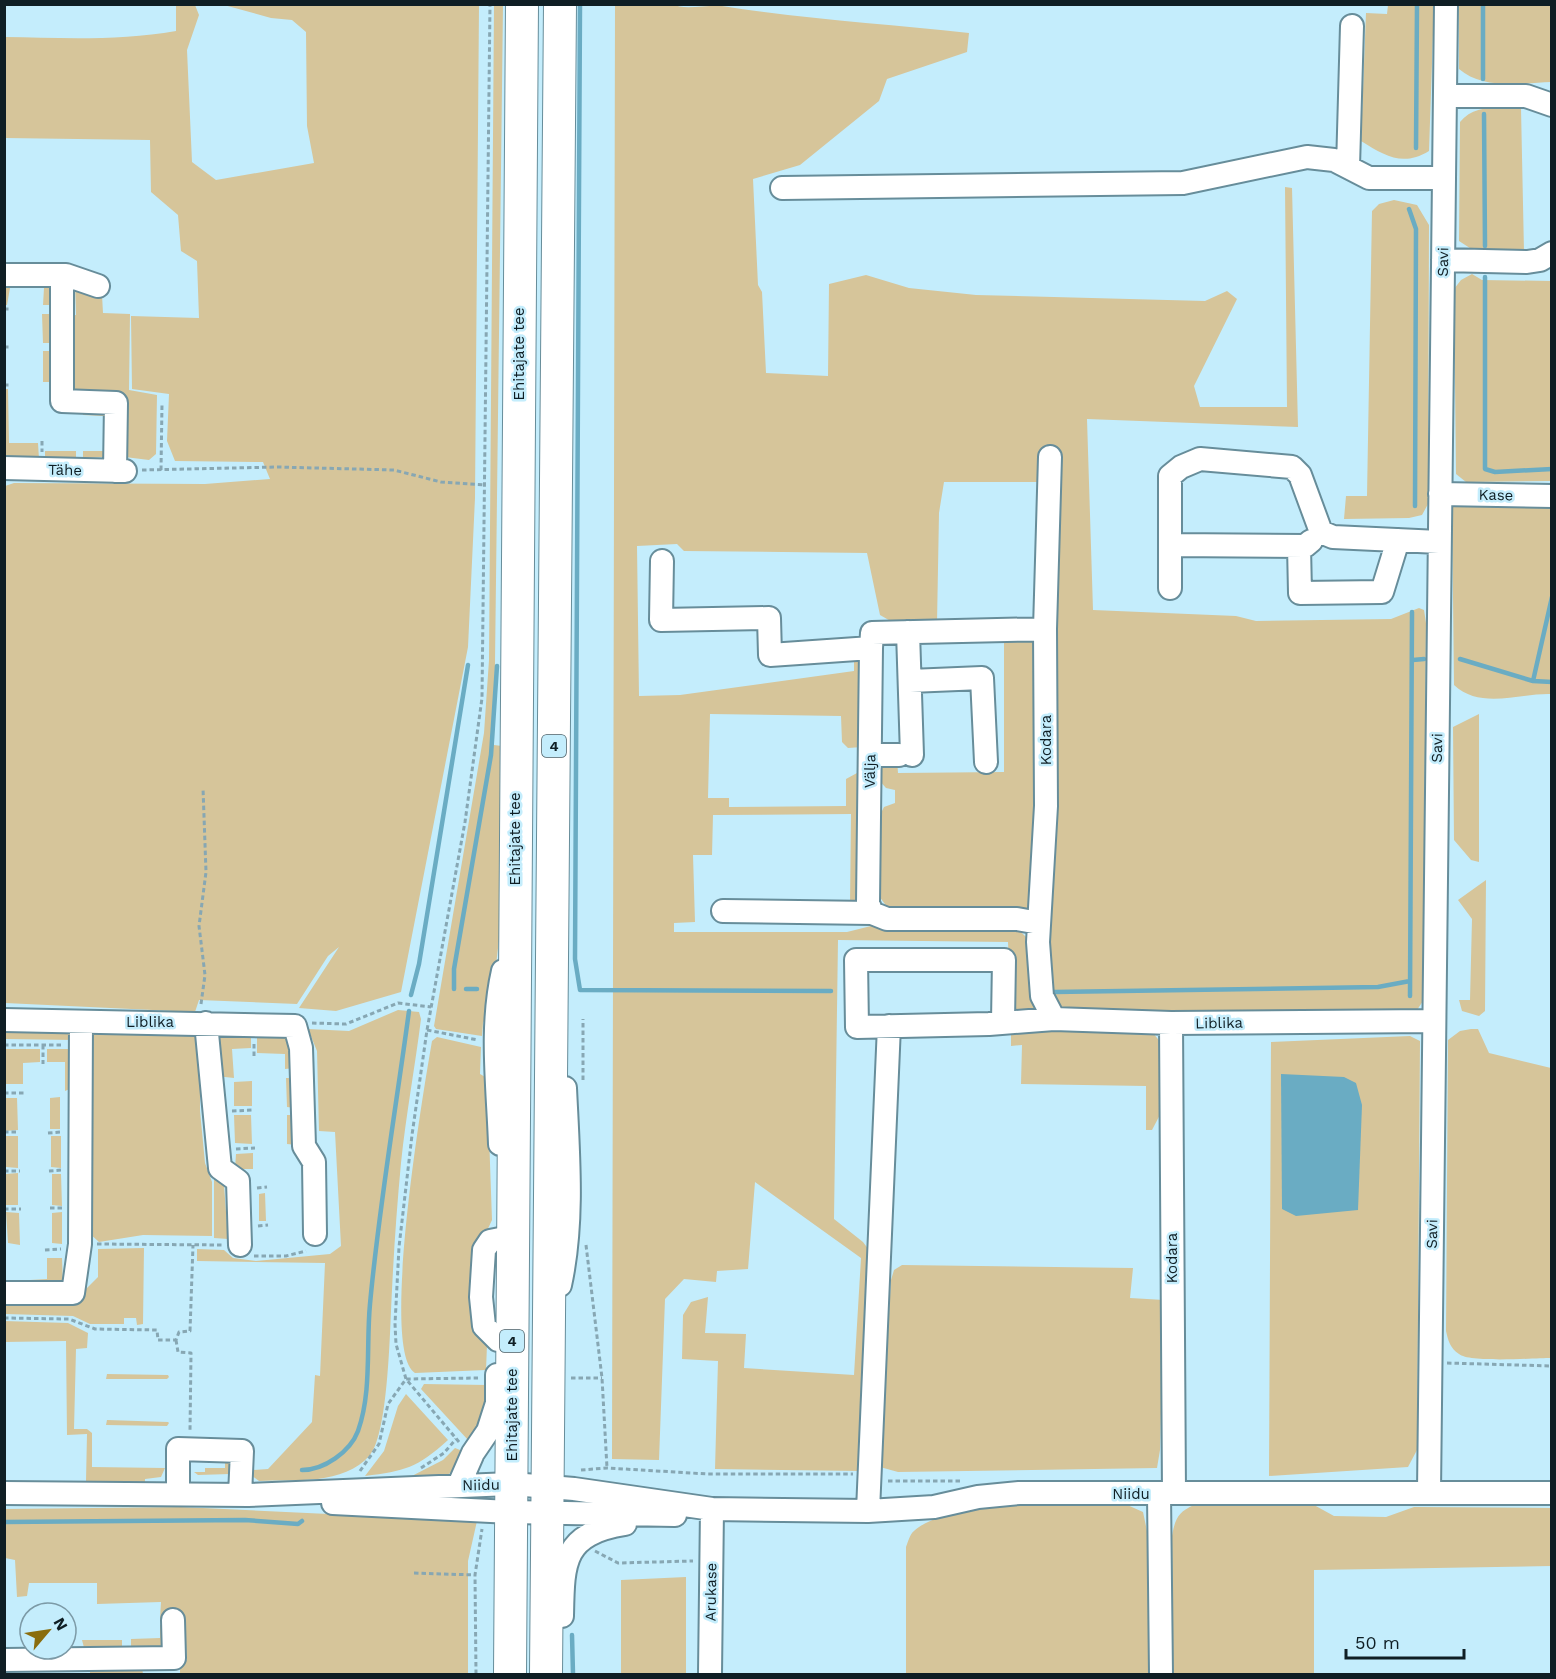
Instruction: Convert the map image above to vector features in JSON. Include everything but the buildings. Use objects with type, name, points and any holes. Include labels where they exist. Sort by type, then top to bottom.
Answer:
[{"type":"highway","name":"Ehitajate tee","points":[[522,4],[512,1187],[524,1500],[546,1674]]},
{"type":"highway","name":"Ehitajate tee","points":[[510,1674],[524,1500],[549,1330],[560,4]]},
{"type":"street","name":"Savi","points":[[1429,1492],[1446,4]]},
{"type":"street","points":[[1348,167],[1352,26]]},
{"type":"street","points":[[1445,96],[1526,96],[1551,105]]},
{"type":"street","points":[[782,188],[1184,183],[1307,157],[1334,160],[1369,178],[1444,178]]},
{"type":"street","points":[[1443,260],[1527,262],[1540,260],[1551,253]]},
{"type":"street","points":[[4,274],[62,275],[98,286]]},
{"type":"street","points":[[62,275],[62,401],[116,403],[120,471]]},
{"type":"street","name":"Kodara","points":[[1050,457],[1046,629],[1046,806],[1038,942],[1042,996],[1054,1019]]},
{"type":"street","points":[[1170,588],[1170,476],[1181,467],[1200,459],[1292,467],[1300,475],[1321,532],[1333,537],[1439,542]]},
{"type":"street","name":"Tähe","points":[[4,468],[120,471]]},
{"type":"street","name":"Kase","points":[[1440,494],[1551,496]]},
{"type":"street","points":[[1170,544],[1305,546],[1321,532]]},
{"type":"street","points":[[1299,546],[1300,593],[1383,592],[1398,540]]},
{"type":"street","points":[[662,561],[662,620],[769,618],[770,655],[871,648],[872,633],[1046,629]]},
{"type":"street","points":[[870,754],[905,755],[910,681],[908,632]]},
{"type":"street","name":"Välja","points":[[871,648],[868,903],[872,913]]},
{"type":"street","points":[[910,681],[982,678],[986,762]]},
{"type":"street","points":[[723,911],[872,913],[887,920],[1017,919],[1039,923]]},
{"type":"street","points":[[459,1485],[473,1454],[488,1431],[497,1403],[500,1239],[512,1187],[501,1161],[495,1074],[501,979],[514,922]]},
{"type":"street","name":"Liblika","points":[[1003,1021],[1004,960],[856,960],[857,1027],[1054,1019],[1171,1023],[1434,1021]]},
{"type":"street","points":[[513,1003],[524,1024],[524,1500],[532,1674]]},
{"type":"street","name":"Liblika","points":[[4,1020],[295,1026]]},
{"type":"street","points":[[4,1293],[73,1293],[80,1244],[81,1022]]},
{"type":"street","points":[[202,1023],[220,1168],[238,1181],[240,1245]]},
{"type":"street","name":"Kodara","points":[[1161,1674],[1167,1493],[1171,1023]]},
{"type":"street","points":[[295,1026],[301,1048],[304,1146],[314,1162],[315,1234]]},
{"type":"street","points":[[868,1511],[889,1026]]},
{"type":"street","points":[[178,1494],[178,1449],[189,1449],[243,1451],[244,1495]]},
{"type":"street","name":"Niidu","points":[[4,1493],[244,1495],[459,1485],[524,1500],[669,1516],[712,1509]]},
{"type":"street","name":"Niidu","points":[[244,1495],[369,1506],[524,1500],[712,1509],[868,1511],[934,1507],[978,1497],[1019,1493],[1551,1493]]},
{"type":"street","name":"Arukase","points":[[710,1674],[712,1509]]},
{"type":"street","points":[[561,1674],[563,1578],[570,1551],[582,1539],[600,1528],[669,1516]]},
{"type":"street","points":[[4,1660],[174,1658],[173,1620]]},
{"type":"path","points":[[473,1454],[456,1439],[406,1379],[396,1344],[394,1324],[409,1157],[427,1030],[465,822],[482,698],[490,4]]},
{"type":"path","points":[[4,309],[11,309]]},
{"type":"path","points":[[4,347],[11,347]]},
{"type":"path","points":[[4,385],[11,385]]},
{"type":"path","points":[[161,470],[162,404]]},
{"type":"path","points":[[120,471],[295,467],[394,470],[441,482],[485,485]]},
{"type":"path","points":[[202,1023],[205,975],[199,926],[206,872],[203,788]]},
{"type":"path","points":[[295,1026],[316,1023],[346,1024],[398,1003],[431,1007]]},
{"type":"path","points":[[583,1018],[583,1087]]},
{"type":"path","points":[[427,1030],[487,1041]]},
{"type":"path","points":[[4,1044],[80,1046]]},
{"type":"path","points":[[43,1045],[43,1064]]},
{"type":"path","points":[[4,1093],[25,1093]]},
{"type":"path","points":[[4,1132],[19,1132]]},
{"type":"path","points":[[4,1171],[20,1171]]},
{"type":"path","points":[[4,1209],[21,1209]]},
{"type":"path","points":[[240,1245],[245,1253],[259,1258],[286,1256],[313,1247],[315,1234]]},
{"type":"path","points":[[585,1236],[602,1378],[607,1468]]},
{"type":"path","points":[[80,1244],[218,1245]]},
{"type":"path","points":[[189,1449],[191,1353],[178,1352],[177,1340],[179,1332],[190,1331],[193,1245]]},
{"type":"path","points":[[4,1318],[69,1319],[96,1329],[157,1330],[158,1340],[177,1340]]},
{"type":"path","points":[[1431,1362],[1551,1366]]},
{"type":"path","points":[[406,1379],[486,1378]]},
{"type":"path","points":[[566,1378],[602,1378]]},
{"type":"path","points":[[356,1474],[365,1467],[379,1444],[388,1404],[406,1379]]},
{"type":"path","points":[[476,1674],[475,1575],[524,1500]]},
{"type":"path","points":[[589,1546],[598,1554],[618,1563],[695,1561],[696,1567]]},
{"type":"path","points":[[414,1573],[475,1575]]},
{"type":"shaded area","points":[[673,4],[683,7],[722,6],[815,18],[969,33],[967,52],[887,79],[879,101],[800,165],[753,179],[758,285],[762,292],[766,373],[828,376],[829,284],[866,275],[909,288],[976,295],[1205,301],[1227,291],[1237,299],[1194,386],[1200,407],[1287,407],[1285,187],[1292,188],[1298,427],[1087,419],[1093,610],[1236,616],[1256,621],[1391,619],[1419,608],[1424,610],[1426,623],[1423,1001],[1417,1010],[1404,1012],[1068,1012],[1056,1002],[1048,978],[1056,446],[1046,447],[1042,482],[944,482],[939,513],[937,623],[894,623],[880,615],[867,553],[684,551],[677,544],[637,546],[639,696],[680,695],[854,671],[854,660],[860,660],[862,747],[848,748],[842,742],[841,716],[710,714],[708,798],[729,798],[729,807],[846,806],[846,779],[857,773],[865,776],[861,896],[856,907],[850,905],[851,814],[713,815],[712,855],[693,855],[695,922],[674,923],[674,932],[847,932],[871,926],[1005,926],[1016,927],[1029,940],[1039,1010],[1011,1014],[1008,942],[838,940],[834,1219],[863,1242],[869,1250],[861,1471],[715,1469],[718,1361],[682,1359],[683,1315],[691,1302],[708,1297],[705,1333],[746,1334],[744,1368],[854,1375],[861,1258],[755,1182],[748,1269],[717,1271],[716,1282],[684,1279],[665,1299],[659,1460],[612,1459],[615,5]]},
{"type":"shaded area","points":[[176,5],[195,5],[199,15],[187,50],[192,162],[216,180],[314,163],[307,126],[306,32],[292,20],[271,18],[224,5],[479,5],[475,498],[468,647],[401,992],[336,1011],[299,1008],[339,947],[328,956],[297,1004],[199,1000],[195,1012],[5,1003],[5,486],[14,483],[205,484],[270,479],[263,462],[175,461],[167,441],[169,394],[132,389],[131,316],[199,318],[197,261],[181,251],[178,215],[151,192],[150,140],[5,138],[5,37],[112,38],[176,31]]},
{"type":"shaded area","points":[[494,5],[503,5],[494,745],[502,746],[500,931],[491,1008],[483,1023],[482,1036],[436,1029],[434,1026],[484,733],[489,660]]},
{"type":"shaded area","points":[[1388,5],[1434,5],[1429,151],[1411,158],[1394,158],[1361,141],[1366,13],[1387,14]]},
{"type":"shaded area","points":[[1459,5],[1551,5],[1551,82],[1491,83],[1469,76],[1459,69]]},
{"type":"shaded area","points":[[1521,108],[1524,252],[1476,252],[1459,241],[1460,122],[1466,116],[1480,110]]},
{"type":"shaded area","points":[[1394,200],[1417,205],[1429,225],[1428,504],[1422,515],[1409,518],[1344,519],[1346,496],[1367,496],[1372,211],[1379,204]]},
{"type":"shaded area","points":[[1472,274],[1482,280],[1551,281],[1551,481],[1466,482],[1456,474],[1454,289],[1461,280]]},
{"type":"shaded area","points":[[75,283],[102,295],[103,313],[130,314],[129,390],[157,395],[156,454],[149,460],[125,457],[123,395],[74,394],[66,382],[67,316],[76,315]]},
{"type":"shaded area","points":[[8,285],[51,286],[52,305],[43,305],[44,288],[10,288],[7,305],[5,305],[4,287]]},
{"type":"shaded area","points":[[42,314],[51,314],[51,343],[43,343]]},
{"type":"shaded area","points":[[43,351],[51,351],[50,382],[43,382]]},
{"type":"shaded area","points":[[4,389],[8,389],[9,443],[38,443],[39,459],[9,459],[5,456]]},
{"type":"shaded area","points":[[83,411],[106,411],[108,454],[103,457],[83,458],[83,451],[103,451],[103,416],[83,415]]},
{"type":"shaded area","points":[[45,451],[76,451],[76,459],[45,459]]},
{"type":"shaded area","points":[[1458,501],[1551,502],[1551,694],[1488,699],[1465,693],[1454,685],[1452,508]]},
{"type":"shaded area","points":[[1004,636],[1035,641],[1040,653],[1031,913],[894,910],[887,907],[879,896],[879,817],[884,807],[895,803],[895,790],[886,788],[879,780],[880,767],[897,760],[898,773],[1004,772]]},
{"type":"shaded area","points":[[1479,714],[1479,862],[1471,860],[1454,840],[1453,727]]},
{"type":"shaded area","points":[[1486,880],[1485,1011],[1479,1016],[1462,1011],[1459,1000],[1470,1000],[1472,919],[1458,900]]},
{"type":"shaded area","points":[[398,1010],[419,1012],[421,1019],[401,1163],[385,1401],[376,1443],[370,1455],[359,1465],[346,1472],[318,1479],[259,1481],[251,1475],[253,1470],[268,1469],[312,1422],[315,1375],[320,1376],[325,1263],[197,1261],[197,1249],[224,1250],[233,1258],[256,1261],[330,1254],[341,1246],[335,1132],[319,1131],[317,1051],[308,1029],[349,1031]]},
{"type":"shaded area","points":[[5,1025],[67,1027],[74,1040],[6,1039]]},
{"type":"shaded area","points":[[1011,1028],[1153,1033],[1162,1044],[1163,1109],[1152,1130],[1146,1130],[1146,1086],[1021,1084],[1022,1045],[1011,1046]]},
{"type":"shaded area","points":[[1478,1029],[1489,1053],[1551,1068],[1551,1358],[1465,1357],[1453,1349],[1446,1331],[1448,1040],[1460,1031]]},
{"type":"shaded area","points":[[200,1031],[200,1111],[205,1163],[212,1182],[212,1236],[143,1235],[99,1242],[88,1232],[85,1033]]},
{"type":"shaded area","points":[[251,1031],[251,1048],[232,1049],[234,1078],[216,1076],[213,1036]]},
{"type":"shaded area","points":[[287,1031],[295,1068],[285,1069],[285,1054],[257,1053],[257,1032]]},
{"type":"shaded area","points":[[1410,1036],[1420,1041],[1417,1450],[1408,1467],[1269,1476],[1271,1042]]},
{"type":"shaded area","points":[[437,1037],[481,1047],[480,1074],[487,1078],[492,1220],[478,1250],[487,1345],[486,1370],[415,1373],[405,1354],[401,1318],[402,1271],[421,1110],[432,1041]]},
{"type":"shaded area","points":[[5,1049],[40,1049],[40,1062],[23,1063],[23,1084],[5,1084]]},
{"type":"shaded area","points":[[47,1049],[74,1049],[72,1088],[65,1091],[65,1062],[47,1062]]},
{"type":"shaded area","points":[[286,1078],[296,1078],[296,1108],[287,1107]]},
{"type":"shaded area","points":[[252,1081],[252,1106],[234,1106],[234,1082]]},
{"type":"shaded area","points":[[60,1097],[60,1129],[50,1129],[50,1098]]},
{"type":"shaded area","points":[[6,1098],[17,1098],[18,1130],[5,1131]]},
{"type":"shaded area","points":[[234,1115],[251,1115],[252,1144],[235,1143]]},
{"type":"shaded area","points":[[287,1115],[296,1115],[297,1145],[287,1144]]},
{"type":"shaded area","points":[[6,1136],[18,1136],[18,1168],[6,1167]]},
{"type":"shaded area","points":[[51,1136],[61,1136],[61,1168],[51,1167]]},
{"type":"shaded area","points":[[253,1153],[253,1169],[235,1169],[236,1154]]},
{"type":"shaded area","points":[[18,1173],[18,1205],[6,1205],[6,1174]]},
{"type":"shaded area","points":[[52,1174],[61,1174],[62,1206],[52,1205]]},
{"type":"shaded area","points":[[214,1177],[224,1185],[228,1239],[214,1238]]},
{"type":"shaded area","points":[[265,1193],[266,1221],[259,1221],[259,1194]]},
{"type":"shaded area","points":[[6,1212],[19,1213],[20,1245],[8,1243]]},
{"type":"shaded area","points":[[62,1212],[62,1244],[52,1243],[52,1213]]},
{"type":"shaded area","points":[[144,1248],[143,1324],[137,1325],[136,1318],[124,1318],[124,1324],[90,1324],[73,1316],[5,1314],[5,1301],[75,1300],[98,1277],[98,1249]]},
{"type":"shaded area","points":[[47,1258],[62,1258],[63,1285],[30,1290],[30,1280],[47,1279]]},
{"type":"shaded area","points":[[902,1265],[1133,1268],[1130,1298],[1164,1300],[1160,1450],[1157,1468],[898,1472],[880,1467],[891,1280],[894,1270]]},
{"type":"shaded area","points":[[4,1321],[68,1323],[88,1333],[87,1348],[76,1349],[74,1429],[87,1429],[92,1433],[92,1467],[165,1468],[161,1477],[145,1479],[145,1483],[86,1481],[87,1434],[67,1435],[66,1341],[5,1342]]},
{"type":"shaded area","points":[[107,1374],[168,1375],[169,1377],[167,1379],[106,1379]]},
{"type":"shaded area","points":[[424,1384],[487,1385],[485,1417],[468,1440],[421,1389]]},
{"type":"shaded area","points":[[406,1394],[448,1440],[428,1457],[410,1467],[365,1476],[384,1451],[398,1406]]},
{"type":"shaded area","points":[[107,1420],[169,1423],[167,1426],[106,1425]]},
{"type":"shaded area","points":[[455,1448],[465,1452],[455,1470],[447,1475],[406,1479],[443,1460]]},
{"type":"shaded area","points":[[225,1457],[230,1457],[230,1474],[198,1475],[194,1472],[205,1472],[205,1468],[225,1468]]},
{"type":"shaded area","points":[[1071,1502],[1125,1504],[1143,1512],[1147,1531],[1149,1674],[906,1674],[906,1547],[913,1532],[928,1522],[967,1510]]},
{"type":"shaded area","points":[[1194,1505],[1314,1505],[1334,1516],[1386,1517],[1414,1507],[1551,1508],[1551,1566],[1314,1570],[1314,1674],[1173,1674],[1172,1536],[1178,1517],[1184,1510]]},
{"type":"shaded area","points":[[181,1507],[477,1521],[468,1561],[468,1674],[180,1674],[180,1664],[187,1660],[184,1618],[160,1619],[161,1602],[97,1604],[97,1583],[29,1583],[27,1596],[17,1597],[15,1560],[5,1558],[5,1509]]},
{"type":"shaded area","points":[[686,1577],[686,1674],[621,1674],[621,1580]]},
{"type":"shaded area","points":[[160,1625],[165,1625],[171,1648],[131,1654],[131,1639],[160,1638]]},
{"type":"shaded area","points":[[82,1640],[122,1640],[122,1653],[86,1655]]},
{"type":"shaded area","points":[[90,1663],[142,1668],[143,1674],[90,1674]]},
{"type":"water","points":[[1281,1074],[1344,1077],[1356,1083],[1362,1105],[1358,1210],[1296,1216],[1282,1209]]},
{"type":"waterway","points":[[580,4],[575,959],[580,990],[831,991]]},
{"type":"waterway","points":[[1416,148],[1417,4]]},
{"type":"waterway","points":[[1483,4],[1483,79]]},
{"type":"waterway","points":[[1484,114],[1485,246]]},
{"type":"waterway","points":[[1409,209],[1416,229],[1415,506]]},
{"type":"waterway","points":[[1485,277],[1485,469],[1495,472],[1552,469]]},
{"type":"waterway","points":[[1460,659],[1533,681],[1552,597]]},
{"type":"waterway","points":[[1410,996],[1412,612]]},
{"type":"waterway","points":[[1413,660],[1424,659]]},
{"type":"waterway","points":[[411,995],[419,964],[468,665]]},
{"type":"waterway","points":[[454,989],[454,969],[491,755],[497,666]]},
{"type":"waterway","points":[[1533,681],[1552,682]]},
{"type":"waterway","points":[[1054,992],[1378,987],[1410,981]]},
{"type":"waterway","points":[[466,989],[477,989]]},
{"type":"waterway","points":[[302,1470],[319,1467],[343,1453],[354,1439],[362,1416],[367,1384],[369,1320],[374,1267],[409,1011]]},
{"type":"waterway","points":[[4,1522],[245,1520],[298,1524],[302,1521]]},
{"type":"waterway","points":[[572,1635],[573,1674]]}]
